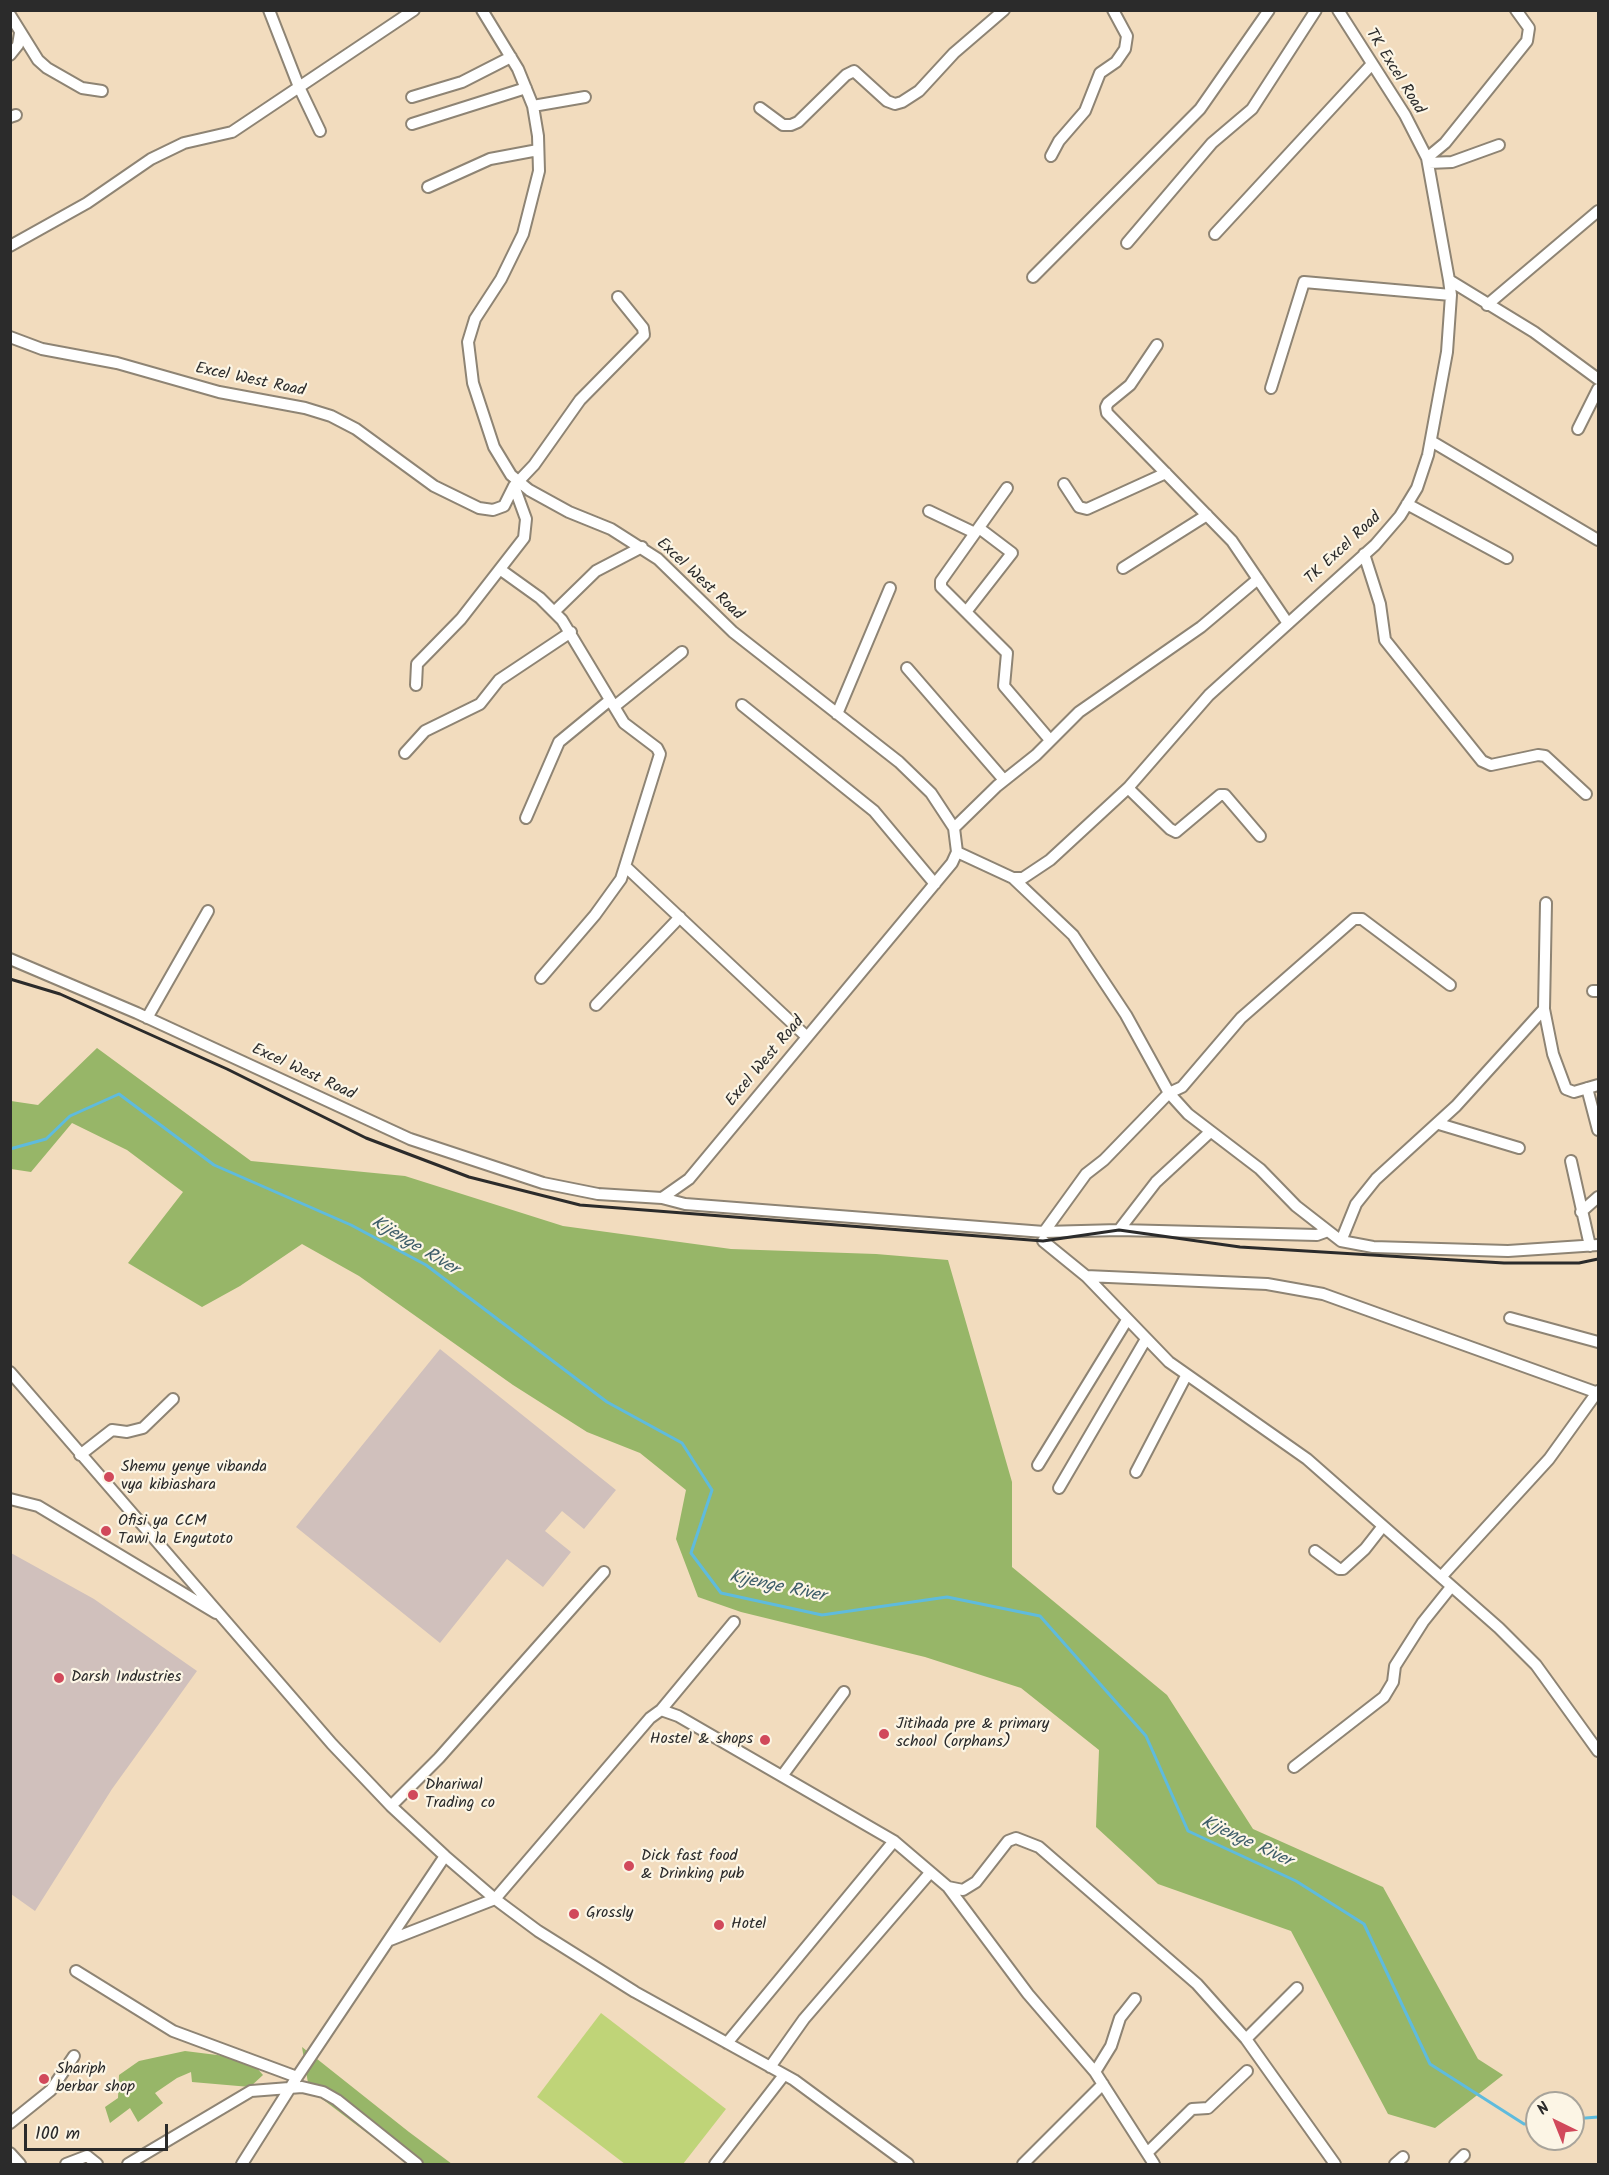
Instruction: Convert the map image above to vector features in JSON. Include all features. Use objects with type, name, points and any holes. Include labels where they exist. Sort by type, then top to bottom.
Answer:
[{"type":"street","points":[[269,10],[299,87],[320,131]]},
{"type":"street","points":[[10,246],[87,203],[144,163],[184,143],[232,132],[414,10]]},
{"type":"street","name":"Excel West Road","points":[[10,959],[147,1018],[410,1139],[543,1183],[598,1194],[662,1198],[689,1179],[952,863],[957,852],[954,828],[940,805],[916,779],[727,627],[670,569],[642,547],[611,529],[547,501],[516,484],[505,467],[485,427],[473,383],[468,342],[475,319],[498,286],[523,234],[536,188],[538,150],[533,106],[526,88],[512,57],[482,10]]},
{"type":"street","points":[[760,108],[783,125],[791,125],[854,71],[887,101],[902,102],[919,91],[954,53],[1004,10]]},
{"type":"street","points":[[1051,156],[1059,141],[1085,111],[1100,73],[1116,62],[1125,49],[1127,36],[1113,10]]},
{"type":"street","points":[[1032,277],[1200,109],[1269,10]]},
{"type":"street","points":[[1127,243],[1212,144],[1252,109],[1316,10]]},
{"type":"street","name":"TK Excel Road","points":[[1013,878],[1023,878],[1050,860],[1128,788],[1209,695],[1364,554],[1400,516],[1417,488],[1431,441],[1447,352],[1451,295],[1449,280],[1428,161],[1405,115],[1338,10]]},
{"type":"street","points":[[1428,161],[1527,41],[1529,28],[1516,10]]},
{"type":"street","points":[[10,15],[38,60],[47,68],[82,88],[102,91]]},
{"type":"street","points":[[10,55],[18,45],[20,33]]},
{"type":"street","points":[[412,97],[462,82],[512,57]]},
{"type":"street","points":[[1215,234],[1372,64]]},
{"type":"street","points":[[412,124],[526,88]]},
{"type":"street","points":[[533,106],[585,97]]},
{"type":"street","points":[[1428,161],[1452,162],[1499,145]]},
{"type":"street","points":[[428,187],[490,159],[538,150]]},
{"type":"street","points":[[1487,305],[1599,211]]},
{"type":"street","points":[[1271,388],[1304,282],[1308,280],[1451,295]]},
{"type":"street","points":[[1449,280],[1533,332],[1599,378]]},
{"type":"street","points":[[416,685],[417,664],[461,619],[501,570],[525,534],[526,519],[516,484],[534,465],[580,400],[644,335],[643,328],[618,297]]},
{"type":"street","name":"Excel West Road","points":[[10,337],[42,349],[117,363],[219,392],[331,416],[356,429],[434,486],[484,509],[502,508],[516,484]]},
{"type":"street","points":[[1158,345],[1130,385],[1108,403],[1106,409],[1232,541],[1287,622]]},
{"type":"street","points":[[1578,429],[1599,389]]},
{"type":"street","points":[[1431,441],[1599,540]]},
{"type":"street","points":[[1064,484],[1079,507],[1087,509],[1166,473]]},
{"type":"street","points":[[1007,488],[941,582],[942,589],[1006,653],[1004,686],[1050,740]]},
{"type":"street","points":[[1407,504],[1507,558]]},
{"type":"street","points":[[929,511],[977,531],[1012,553],[966,612]]},
{"type":"street","points":[[1124,568],[1207,515]]},
{"type":"street","points":[[554,612],[596,570],[642,547]]},
{"type":"street","points":[[1364,554],[1377,590],[1385,640],[1482,761],[1491,765],[1539,755],[1545,756],[1586,794]]},
{"type":"street","points":[[501,570],[528,589],[554,612],[571,632],[628,728],[657,748],[660,754],[626,867],[598,911],[541,978]]},
{"type":"street","points":[[954,828],[1079,712],[1161,656],[1258,579]]},
{"type":"street","points":[[837,714],[890,588]]},
{"type":"street","points":[[405,753],[425,731],[480,704],[499,680],[571,632]]},
{"type":"street","points":[[526,818],[559,742],[682,652]]},
{"type":"street","points":[[906,668],[1004,780]]},
{"type":"street","points":[[742,705],[874,811],[935,884]]},
{"type":"street","points":[[1128,788],[1170,830],[1176,832],[1220,795],[1225,795],[1260,836]]},
{"type":"street","points":[[957,852],[1013,878],[1073,934],[1126,1015],[1169,1093],[1209,1133],[1260,1169],[1296,1206],[1341,1241],[1373,1247],[1508,1251],[1594,1245],[1581,1212],[1571,1161]]},
{"type":"street","points":[[626,867],[807,1037]]},
{"type":"street","points":[[1546,903],[1545,1010],[1553,1054],[1564,1085],[1569,1091],[1599,1085]]},
{"type":"street","points":[[147,1018],[208,911]]},
{"type":"street","points":[[596,1005],[680,917]]},
{"type":"street","points":[[1043,1236],[1086,1174],[1104,1160],[1169,1093],[1182,1087],[1241,1018],[1354,919],[1362,919],[1450,985]]},
{"type":"street","points":[[1341,1241],[1356,1204],[1365,1192],[1439,1124],[1545,1010]]},
{"type":"street","points":[[1587,1088],[1599,1130]]},
{"type":"street","points":[[1439,1124],[1519,1148]]},
{"type":"street","points":[[1119,1230],[1156,1182],[1209,1133]]},
{"type":"street","points":[[1581,1212],[1599,1197]]},
{"type":"street","points":[[662,1198],[685,1204],[1043,1236],[1119,1230],[1317,1235],[1328,1231]]},
{"type":"street","points":[[1043,1236],[1086,1276],[1146,1340],[1186,1376],[1307,1459],[1499,1628],[1536,1665],[1599,1750]]},
{"type":"street","points":[[1086,1276],[1267,1284],[1323,1294],[1597,1392],[1549,1459],[1441,1577]]},
{"type":"street","points":[[1510,1318],[1599,1342]]},
{"type":"street","points":[[1038,1465],[1127,1320]]},
{"type":"street","points":[[1059,1488],[1146,1340]]},
{"type":"street","points":[[10,1372],[80,1455],[228,1620],[289,1696],[391,1806],[445,1857],[538,1931],[635,1992],[784,2074],[908,2164]]},
{"type":"street","points":[[1136,1472],[1186,1376]]},
{"type":"street","points":[[80,1455],[112,1430],[128,1432],[143,1428],[173,1398]]},
{"type":"street","points":[[10,1499],[38,1506],[228,1620]]},
{"type":"street","points":[[1315,1551],[1339,1569],[1343,1569],[1365,1549],[1383,1526]]},
{"type":"street","points":[[391,1806],[439,1758],[604,1572]]},
{"type":"street","points":[[1294,1767],[1384,1697],[1393,1682],[1395,1666],[1423,1622],[1451,1587]]},
{"type":"street","points":[[390,1940],[495,1899],[650,1718],[661,1710],[734,1622]]},
{"type":"street","points":[[782,1776],[844,1692]]},
{"type":"street","points":[[661,1710],[678,1716],[894,1841],[929,1874],[948,1887],[1028,1994],[1095,2072],[1154,2164]]},
{"type":"street","points":[[948,1887],[963,1890],[976,1882],[1008,1841],[1016,1838],[1038,1847],[1197,1984],[1246,2039],[1335,2164]]},
{"type":"street","points":[[727,2043],[894,1841]]},
{"type":"street","points":[[242,2164],[297,2077],[445,1857]]},
{"type":"street","points":[[770,2067],[804,2019],[929,1874]]},
{"type":"street","points":[[76,1971],[173,2031],[297,2077]]},
{"type":"street","points":[[1246,2039],[1297,1988]]},
{"type":"street","points":[[1095,2072],[1111,2046],[1120,2018],[1135,1999]]},
{"type":"street","points":[[10,2123],[51,2090],[74,2056]]},
{"type":"street","points":[[1147,2152],[1188,2112],[1192,2109],[1208,2108],[1247,2071]]},
{"type":"street","points":[[715,2164],[784,2074]]},
{"type":"street","points":[[1023,2164],[1103,2084]]},
{"type":"street","points":[[128,2164],[251,2091],[302,2087],[323,2092],[417,2164]]},
{"type":"street","points":[[10,2153],[20,2164]]},
{"type":"street","points":[[1455,2164],[1464,2155]]},
{"type":"street","points":[[66,2164],[85,2156],[97,2164]]},
{"type":"shaded area","points":[[440,1349],[616,1490],[584,1529],[562,1511],[545,1531],[571,1552],[543,1587],[507,1559],[440,1643],[296,1527]]},
{"type":"shaded area","points":[[11,1553],[94,1599],[197,1671],[112,1789],[35,1911],[11,1894]]},
{"type":"green space","points":[[97,1048],[251,1161],[405,1176],[563,1226],[731,1249],[876,1254],[948,1260],[1012,1482],[1012,1567],[1167,1695],[1253,1829],[1383,1887],[1478,2059],[1503,2075],[1435,2128],[1388,2114],[1291,1931],[1158,1884],[1096,1827],[1099,1750],[1021,1688],[925,1657],[741,1612],[698,1597],[676,1539],[686,1490],[640,1453],[587,1432],[513,1385],[359,1276],[302,1244],[240,1286],[202,1307],[128,1263],[183,1192],[127,1150],[72,1123],[31,1172],[11,1169],[11,1101],[38,1105]]},
{"type":"green space","points":[[601,2013],[726,2109],[683,2164],[625,2164],[537,2097]]},
{"type":"green space","points":[[302,2047],[452,2164],[408,2164],[309,2089]]},
{"type":"green space","points":[[185,2051],[249,2059],[263,2075],[250,2087],[192,2082],[191,2072],[177,2078],[155,2093],[163,2103],[138,2122],[130,2108],[110,2123],[105,2107],[118,2098],[119,2075],[139,2061]]},
{"type":"waterway","name":"Kijenge River","points":[[10,1149],[46,1139],[70,1116],[119,1094],[214,1165],[351,1225],[426,1265],[607,1402],[682,1443],[712,1490],[691,1553],[721,1593],[822,1615],[947,1597],[1040,1616],[1146,1736],[1188,1831],[1296,1881],[1364,1924],[1430,2064],[1525,2124]]},
{"type":"waterway","name":"Kijenge River","points":[[1585,2118],[1598,2117]]},
{"type":"railway","points":[[10,979],[60,994],[227,1069],[366,1138],[469,1177],[580,1205],[1043,1241],[1119,1230],[1240,1247],[1504,1263],[1579,1263],[1598,1259]]},
{"type":"place","name":"Shemu yenye vibanda vya kibiashara","points":[[109,1477]]},
{"type":"place","name":"Ofisi ya CCM Tawi la Engutoto","points":[[106,1531]]},
{"type":"place","name":"Darsh Industries","points":[[59,1678]]},
{"type":"place","name":"Jitihada pre & primary school (orphans)","points":[[884,1734]]},
{"type":"place","name":"Hostel & shops","points":[[765,1740]]},
{"type":"place","name":"Dhariwal Trading co","points":[[413,1795]]},
{"type":"place","name":"Dick fast food & Drinking pub","points":[[629,1866]]},
{"type":"place","name":"Grossly","points":[[574,1914]]},
{"type":"place","name":"Hotel","points":[[719,1925]]},
{"type":"place","name":"Shariph berbar shop","points":[[44,2079]]}]
